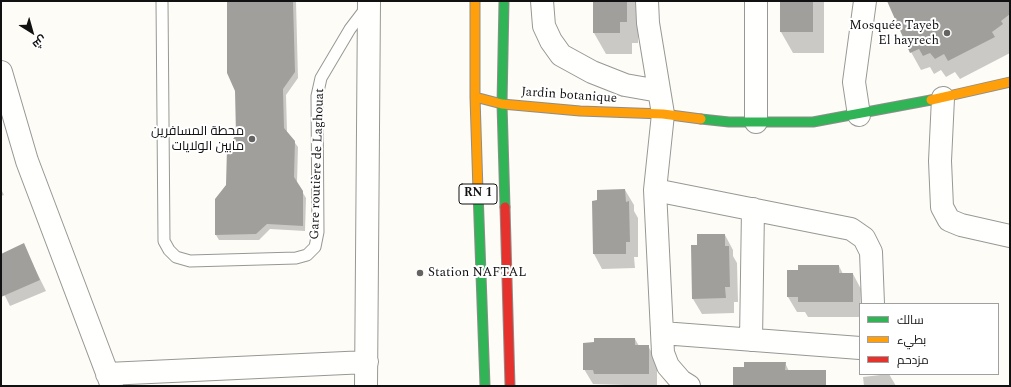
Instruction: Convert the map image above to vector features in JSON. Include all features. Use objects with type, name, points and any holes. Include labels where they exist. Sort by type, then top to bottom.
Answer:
[{"type":"main road","name":"RN 1","points":[[475,1],[475,97],[485,386]]},
{"type":"main road","name":"RN 1","points":[[504,1],[502,104],[510,386]]},
{"type":"main road","name":"Jardin botanique","points":[[475,97],[502,104],[580,111],[663,114],[729,122],[813,122],[859,115],[943,98],[1010,82]]},
{"type":"street","points":[[542,1],[544,26],[551,41],[561,55],[592,72],[625,85],[659,91]]},
{"type":"street","points":[[647,1],[648,24],[663,114],[655,190],[663,353],[668,366],[681,382],[689,386]]},
{"type":"street","points":[[756,1],[756,122]]},
{"type":"street","points":[[859,115],[854,82],[865,1]]},
{"type":"street","points":[[366,386],[369,3]]},
{"type":"street","points":[[1,72],[27,161],[110,380],[367,362]]},
{"type":"street","points":[[943,98],[940,161],[942,208],[949,220],[960,225],[981,231],[1010,236]]},
{"type":"street","points":[[655,190],[851,229],[864,238],[872,252],[873,303]]},
{"type":"street","points":[[751,340],[753,209]]},
{"type":"street","points":[[662,333],[859,348]]},
{"type":"lane","name":"Gare routière de Laghouat","points":[[162,1],[164,241],[168,250],[176,257],[190,261],[296,258],[307,255],[315,247],[318,232],[317,96],[321,78],[350,29],[369,3]]},
{"type":"building","points":[[227,1],[293,1],[295,72],[283,89],[284,128],[295,141],[294,177],[303,191],[303,226],[267,224],[256,234],[215,235],[215,199],[226,185],[227,148],[236,135],[235,91],[227,73]]},
{"type":"building","points":[[593,1],[627,1],[627,22],[620,22],[620,33],[593,33]]},
{"type":"building","points":[[780,1],[813,1],[813,32],[780,32]]},
{"type":"building","name":"Mosquée Tayeb El hayrech","points":[[887,1],[1010,1],[1010,14],[1001,21],[1003,24],[992,32],[995,37],[948,61],[944,54],[935,59],[930,53],[923,56],[919,49],[910,53]]},
{"type":"building","points":[[625,189],[626,202],[629,201],[630,242],[626,242],[626,254],[593,254],[592,201],[597,200],[597,190]]},
{"type":"building","points":[[697,234],[725,234],[725,246],[729,246],[730,287],[725,287],[726,298],[692,299],[691,245],[697,245]]},
{"type":"building","points":[[24,243],[40,280],[1,297],[1,254]]},
{"type":"building","points":[[798,265],[839,265],[839,273],[853,273],[853,302],[798,302],[798,297],[787,297],[787,270],[798,270]]},
{"type":"building","points":[[594,338],[635,338],[635,345],[649,345],[649,374],[594,374],[593,370],[583,370],[583,343],[594,342]]},
{"type":"building","points":[[744,362],[786,362],[785,370],[826,370],[826,386],[733,386],[733,367],[744,367]]},
{"type":"traffic: fast","points":[[504,1],[502,104],[505,207]]},
{"type":"traffic: fast","points":[[701,119],[729,122],[813,122],[931,100]]},
{"type":"traffic: fast","points":[[478,191],[485,386]]},
{"type":"traffic: slow","points":[[475,1],[475,97],[478,191]]},
{"type":"traffic: slow","points":[[931,100],[1010,82]]},
{"type":"traffic: slow","points":[[475,97],[502,104],[580,111],[663,114],[701,119]]},
{"type":"traffic: jam","points":[[505,207],[510,386]]},
{"type":"place","name":"Mosquée Tayeb El hayrech","points":[[947,33]]},
{"type":"place","name":"محطة المسافرين مابين الولايات","points":[[252,139]]},
{"type":"place","name":"Station NAFTAL","points":[[420,273]]}]
